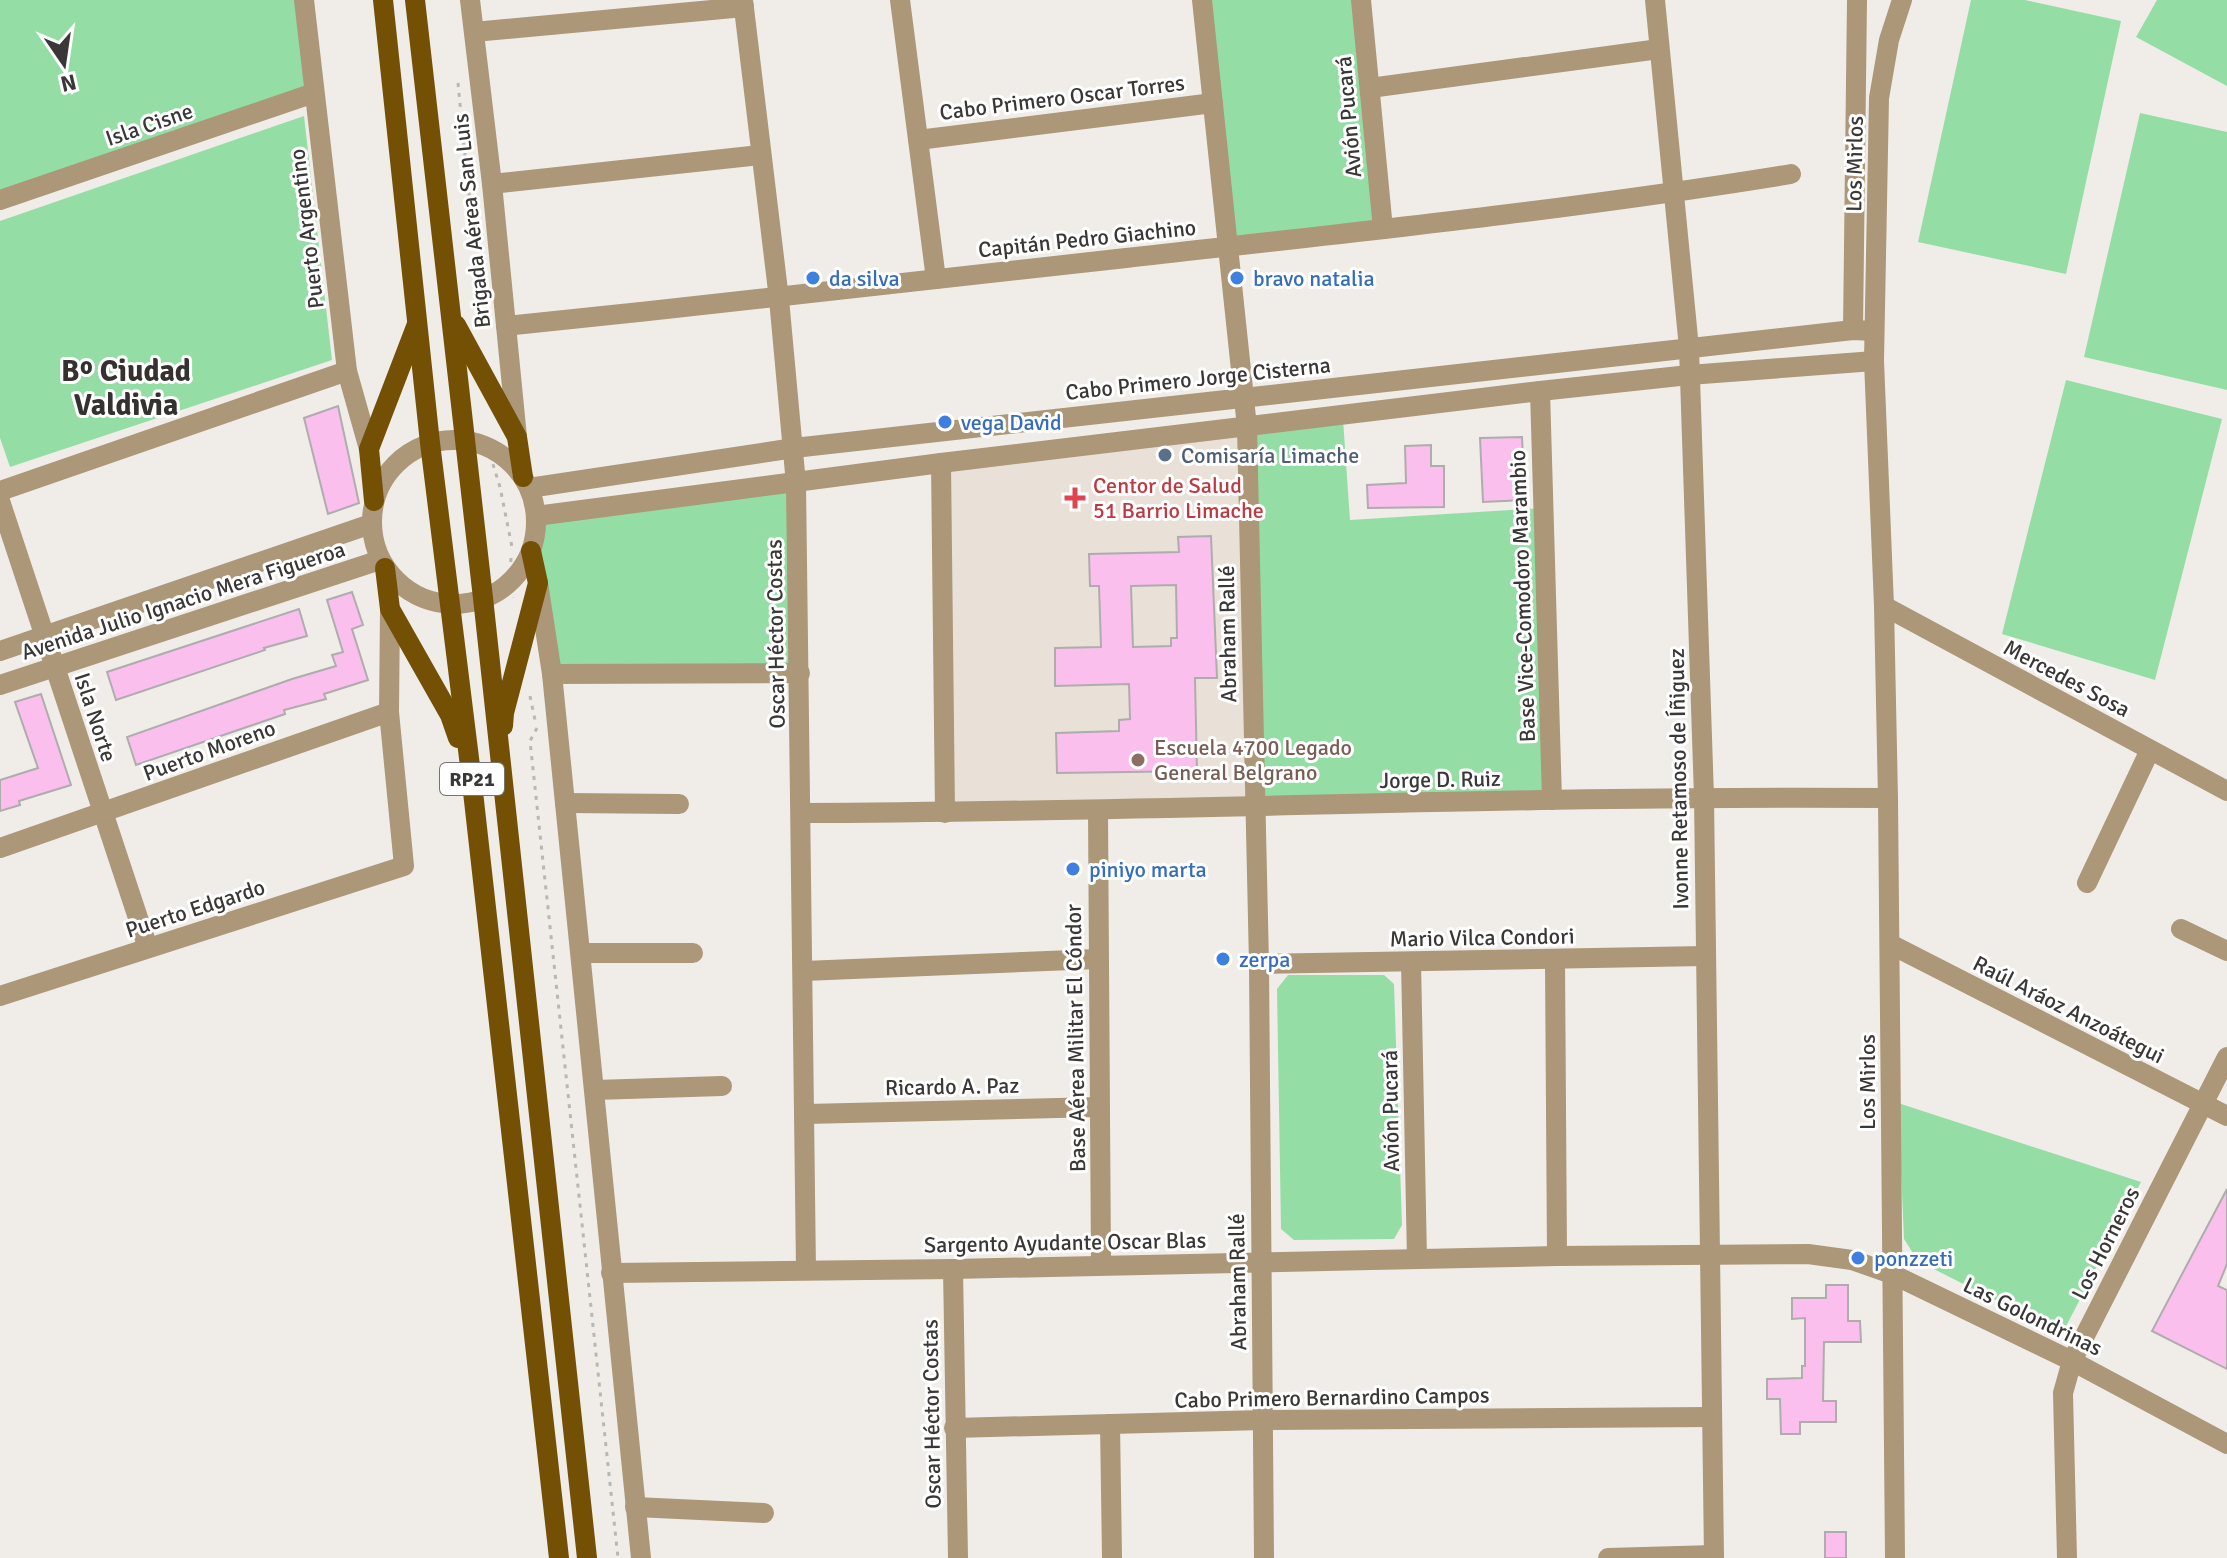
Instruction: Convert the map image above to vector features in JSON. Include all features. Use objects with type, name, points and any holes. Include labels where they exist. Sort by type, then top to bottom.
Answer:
[{"type":"main road","name":"RP21","points":[[383,0],[430,443],[471,774],[559,1558]]},
{"type":"main road","name":"RP21","points":[[415,0],[587,1558]]},
{"type":"main road","points":[[450,314],[517,437],[526,482]]},
{"type":"main road","points":[[374,501],[369,449],[418,320]]},
{"type":"main road","points":[[500,769],[504,713],[538,583],[531,551]]},
{"type":"main road","points":[[383,564],[390,609],[450,715],[471,774]]},
{"type":"street","name":"Puerto Argentino","points":[[304,0],[347,371],[369,449]]},
{"type":"street","name":"Brigada Aérea San Luis","points":[[470,0],[517,437]]},
{"type":"street","points":[[900,0],[936,279]]},
{"type":"street","name":"Abraham Rallé","points":[[1202,0],[1247,427],[1259,964],[1264,1558]]},
{"type":"street","name":"Avión Pucará","points":[[1361,0],[1383,229]]},
{"type":"street","name":"Ivonne Retamoso de Íñiguez","points":[[1655,0],[1689,348],[1704,797],[1714,1557]]},
{"type":"street","name":"Los Mirlos","points":[[1853,330],[1857,0]]},
{"type":"street","name":"Los Mirlos","points":[[1895,1558],[1888,798],[1874,331],[1879,98],[1889,40],[1902,0]]},
{"type":"street","points":[[474,32],[743,4]]},
{"type":"street","name":"Oscar Héctor Costas","points":[[743,4],[779,299],[796,481],[806,1270]]},
{"type":"street","points":[[1370,88],[1659,49]]},
{"type":"street","name":"Isla Cisne","points":[[0,200],[314,93]]},
{"type":"street","name":"Cabo Primero Oscar Torres","points":[[918,140],[1213,103]]},
{"type":"street","points":[[492,184],[760,155]]},
{"type":"street","name":"Capitán Pedro Giachino","points":[[506,326],[779,299],[1383,229],[1674,193],[1791,174]]},
{"type":"street","name":"Cabo Primero Jorge Cisterna","points":[[526,482],[1244,397],[1853,330],[1874,331]]},
{"type":"street","points":[[536,516],[796,481],[1540,391],[1689,375],[1874,361]]},
{"type":"street","points":[[0,491],[347,371]]},
{"type":"street","name":"Base Vice-Comodoro Marambio","points":[[1540,391],[1552,800]]},
{"type":"street","points":[[486,439],[508,459],[526,482],[536,516],[531,551],[520,571],[510,581],[483,598],[450,604],[425,599],[403,586],[383,564],[371,524],[374,501],[386,475],[405,455],[430,443],[486,439]]},
{"type":"street","points":[[941,463],[945,813]]},
{"type":"street","name":"Isla Norte","points":[[0,501],[148,948]]},
{"type":"street","name":"Avenida Julio Ignacio Mera Figueroa","points":[[0,651],[371,524]]},
{"type":"street","name":"Avenida Julio Ignacio Mera Figueroa","points":[[0,685],[383,564]]},
{"type":"street","points":[[538,583],[552,674],[641,1558]]},
{"type":"street","name":"Mercedes Sosa","points":[[1884,606],[2227,791]]},
{"type":"street","points":[[389,712],[390,609]]},
{"type":"street","points":[[552,674],[800,673]]},
{"type":"street","name":"Puerto Moreno","points":[[0,848],[389,712]]},
{"type":"street","name":"Puerto Edgardo","points":[[0,996],[404,866],[389,712]]},
{"type":"street","points":[[2087,883],[2150,750]]},
{"type":"street","name":"Jorge D. Ruiz","points":[[802,813],[1098,811],[1704,797],[1888,798]]},
{"type":"street","points":[[565,803],[679,804]]},
{"type":"street","name":"Base Aérea Militar El Cóndor","points":[[1098,811],[1101,1264]]},
{"type":"street","points":[[2181,929],[2227,951]]},
{"type":"street","name":"Raúl Aráoz Anzoátegui","points":[[1890,944],[2227,1116]]},
{"type":"street","points":[[581,953],[693,953]]},
{"type":"street","name":"Mario Vilca Condori","points":[[1259,964],[1705,956]]},
{"type":"street","points":[[804,971],[1097,959]]},
{"type":"street","points":[[1555,961],[1557,1256]]},
{"type":"street","name":"Avión Pucará","points":[[1411,962],[1417,1259]]},
{"type":"street","name":"Los Horneros","points":[[2071,1556],[2063,1393],[2072,1361],[2227,1057]]},
{"type":"street","points":[[595,1090],[722,1086]]},
{"type":"street","name":"Ricardo A. Paz","points":[[806,1114],[1099,1107]]},
{"type":"street","name":"Las Golondrinas","points":[[1712,1256],[1808,1254],[1852,1260],[1892,1274],[2072,1361],[2227,1444]]},
{"type":"street","name":"Sargento Ayudante Oscar Blas","points":[[611,1273],[1712,1256]]},
{"type":"street","name":"Oscar Héctor Costas","points":[[953,1269],[958,1558]]},
{"type":"street","name":"Cabo Primero Bernardino Campos","points":[[954,1428],[1263,1420],[1711,1417]]},
{"type":"street","points":[[1110,1424],[1112,1558]]},
{"type":"street","points":[[635,1507],[764,1513]]},
{"type":"street","points":[[1608,1558],[1714,1557]]},
{"type":"path","points":[[458,78],[477,248]]},
{"type":"path","points":[[486,439],[512,546],[510,581],[515,611]]},
{"type":"path","points":[[530,697],[537,727],[530,741],[548,923],[618,1558]]},
{"type":"shaded area","points":[[1243,431],[1248,801],[949,809],[945,468]]},
{"type":"green space","points":[[0,0],[301,0],[311,92],[0,198]]},
{"type":"green space","points":[[1203,0],[1358,0],[1382,228],[1230,245]]},
{"type":"green space","points":[[1971,0],[2025,0],[2121,21],[2066,274],[1918,242]]},
{"type":"green space","points":[[2157,0],[2227,0],[2227,86],[2136,37]]},
{"type":"green space","points":[[2140,113],[2227,132],[2227,390],[2084,357]]},
{"type":"green space","points":[[304,116],[332,360],[10,467],[0,438],[0,221]]},
{"type":"green space","points":[[2066,380],[2222,419],[2155,680],[2002,634]]},
{"type":"green space","points":[[1343,419],[1350,520],[1543,508],[1551,799],[1254,806],[1250,429]]},
{"type":"green space","points":[[796,484],[797,671],[552,673],[533,551],[538,517]]},
{"type":"green space","points":[[1288,975],[1384,975],[1394,984],[1402,1225],[1394,1239],[1294,1240],[1281,1229],[1277,989]]},
{"type":"green space","points":[[1898,1103],[2141,1182],[2062,1334],[1918,1261],[1904,1239]]},
{"type":"building","points":[[338,406],[359,503],[328,514],[304,418]]},
{"type":"building","points":[[1522,437],[1525,500],[1483,502],[1480,438]]},
{"type":"building","points":[[1431,445],[1431,466],[1444,466],[1444,507],[1368,508],[1367,485],[1406,483],[1405,446]]},
{"type":"building","points":[[1211,536],[1217,678],[1195,678],[1197,771],[1057,773],[1056,733],[1119,731],[1119,720],[1130,719],[1129,684],[1055,686],[1055,648],[1101,647],[1099,586],[1090,586],[1089,554],[1179,552],[1178,537]],"holes":[[[1176,585],[1177,638],[1171,638],[1171,646],[1133,647],[1131,586]]]},
{"type":"building","points":[[352,592],[363,625],[352,629],[368,680],[324,694],[326,699],[284,710],[285,714],[136,765],[127,737],[336,666],[332,655],[343,652],[327,600]]},
{"type":"building","points":[[299,609],[307,636],[116,700],[107,672]]},
{"type":"building","points":[[41,694],[71,785],[19,801],[20,805],[0,811],[0,780],[38,768],[15,702]]},
{"type":"building","points":[[2227,1189],[2227,1264],[2218,1286],[2227,1290],[2227,1369],[2152,1331]]},
{"type":"building","points":[[1826,1285],[1848,1285],[1848,1321],[1860,1321],[1861,1342],[1824,1342],[1823,1401],[1836,1401],[1836,1422],[1800,1422],[1800,1434],[1781,1434],[1780,1399],[1767,1399],[1767,1379],[1802,1378],[1805,1318],[1792,1319],[1792,1298],[1826,1298]]},
{"type":"building","points":[[1825,1532],[1846,1532],[1846,1558],[1825,1558]]},
{"type":"place","name":"da silva","points":[[813,278]]},
{"type":"place","name":"bravo natalia","points":[[1237,278]]},
{"type":"place","name":"vega David","points":[[945,422]]},
{"type":"place","name":"Comisaría Limache","points":[[1165,455]]},
{"type":"place","name":"Centor de Salud 51 Barrio Limache","points":[[1075,498]]},
{"type":"place","name":"Escuela 4700 Legado General Belgrano","points":[[1138,760]]},
{"type":"place","name":"piniyo marta","points":[[1073,869]]},
{"type":"place","name":"zerpa","points":[[1223,959]]},
{"type":"place","name":"ponzzeti","points":[[1858,1258]]},
{"type":"district","name":"Bº Ciudad Valdivia","points":[[126,388]]}]
